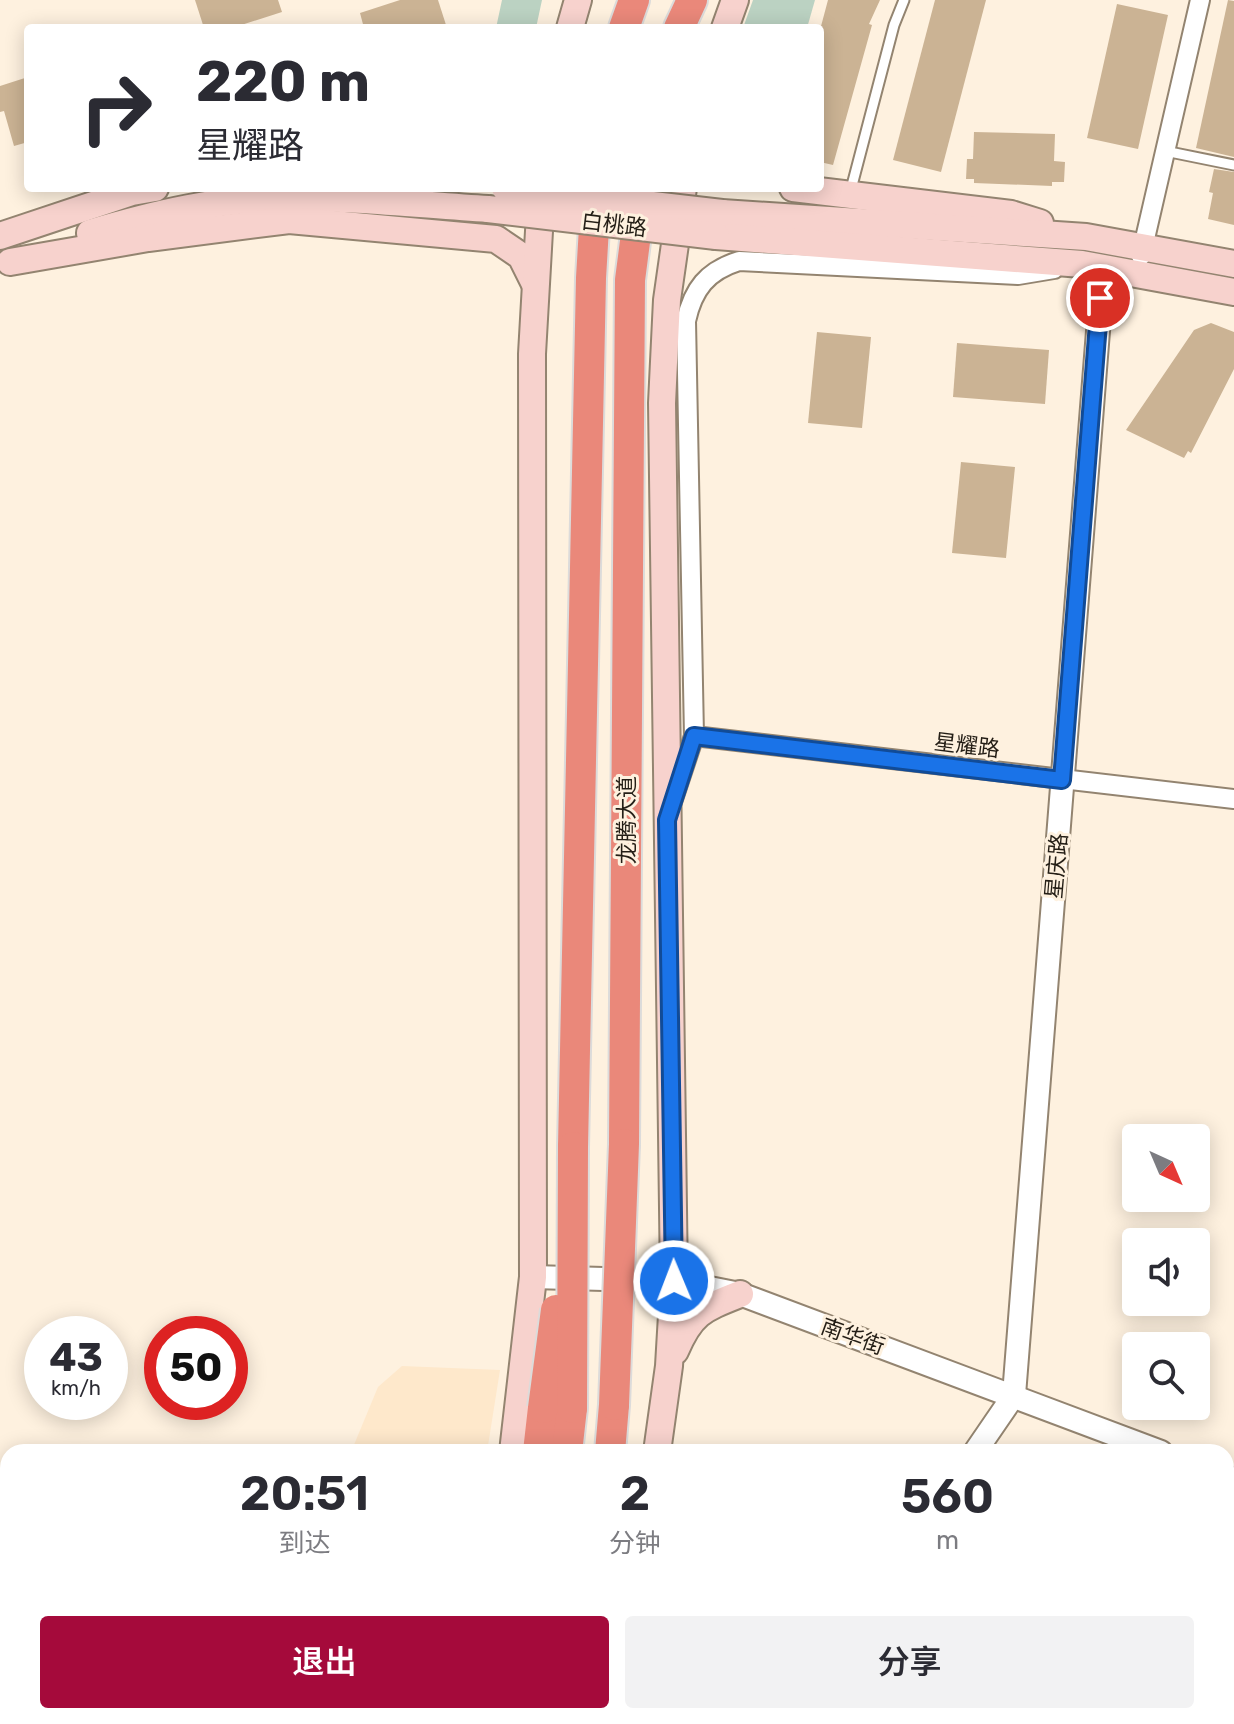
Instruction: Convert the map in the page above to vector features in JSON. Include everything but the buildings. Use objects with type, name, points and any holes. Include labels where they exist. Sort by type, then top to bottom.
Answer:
[{"type":"highway","points":[[625,24],[632,0]]},
{"type":"highway","points":[[679,24],[685,0]]},
{"type":"highway","points":[[680,24],[692,0]]},
{"type":"highway","name":"龙腾大道","points":[[557,1408],[572,1193],[591,293],[596,192]]},
{"type":"highway","name":"龙腾大道","points":[[611,1444],[624,1144],[630,280],[641,192]]},
{"type":"highway","points":[[541,1444],[557,1408]]},
{"type":"highway","points":[[557,1408],[565,1444]]},
{"type":"main road","points":[[571,24],[578,0]]},
{"type":"main road","points":[[726,24],[735,0]]},
{"type":"main road","points":[[4,235],[82,192]]},
{"type":"main road","points":[[4,235],[132,192]]},
{"type":"main road","name":"白桃路","points":[[528,192],[719,225],[1092,266],[1234,292]]},
{"type":"main road","points":[[514,1444],[533,1277],[532,354],[541,192]]},
{"type":"main road","points":[[658,1444],[669,1366],[674,1281],[662,403],[667,300],[682,192]]},
{"type":"main road","points":[[824,192],[1011,214],[1086,237]]},
{"type":"main road","name":"白桃路","points":[[5,264],[144,217],[216,203],[286,197],[719,225],[1086,237],[1234,264]]},
{"type":"main road","points":[[5,264],[148,238],[289,220],[496,239],[521,256],[536,285]]},
{"type":"main road","points":[[669,1366],[685,1327],[705,1307],[740,1294]]},
{"type":"street","points":[[1136,274],[1200,0]]},
{"type":"street","points":[[667,820],[694,736],[686,321],[697,288],[709,274],[739,261],[1018,275],[1092,266]]},
{"type":"street","name":"星庆路","points":[[980,1444],[1014,1395],[1062,780],[1092,266]]},
{"type":"street","name":"星耀路","points":[[694,736],[1234,799]]},
{"type":"street","name":"南华街","points":[[533,1277],[674,1281],[740,1294],[1140,1444]]},
{"type":"lane","points":[[849,195],[894,25],[904,0]]},
{"type":"lane","points":[[1165,151],[1234,165]]},
{"type":"shaded area","points":[[402,1366],[500,1370],[488,1444],[354,1444],[378,1387]]},
{"type":"green space","points":[[502,0],[542,0],[537,24],[497,24]]},
{"type":"green space","points":[[753,0],[815,0],[808,24],[744,24]]},
{"type":"route","points":[[674,1281],[667,820],[694,736],[1062,780],[1100,298]]}]
